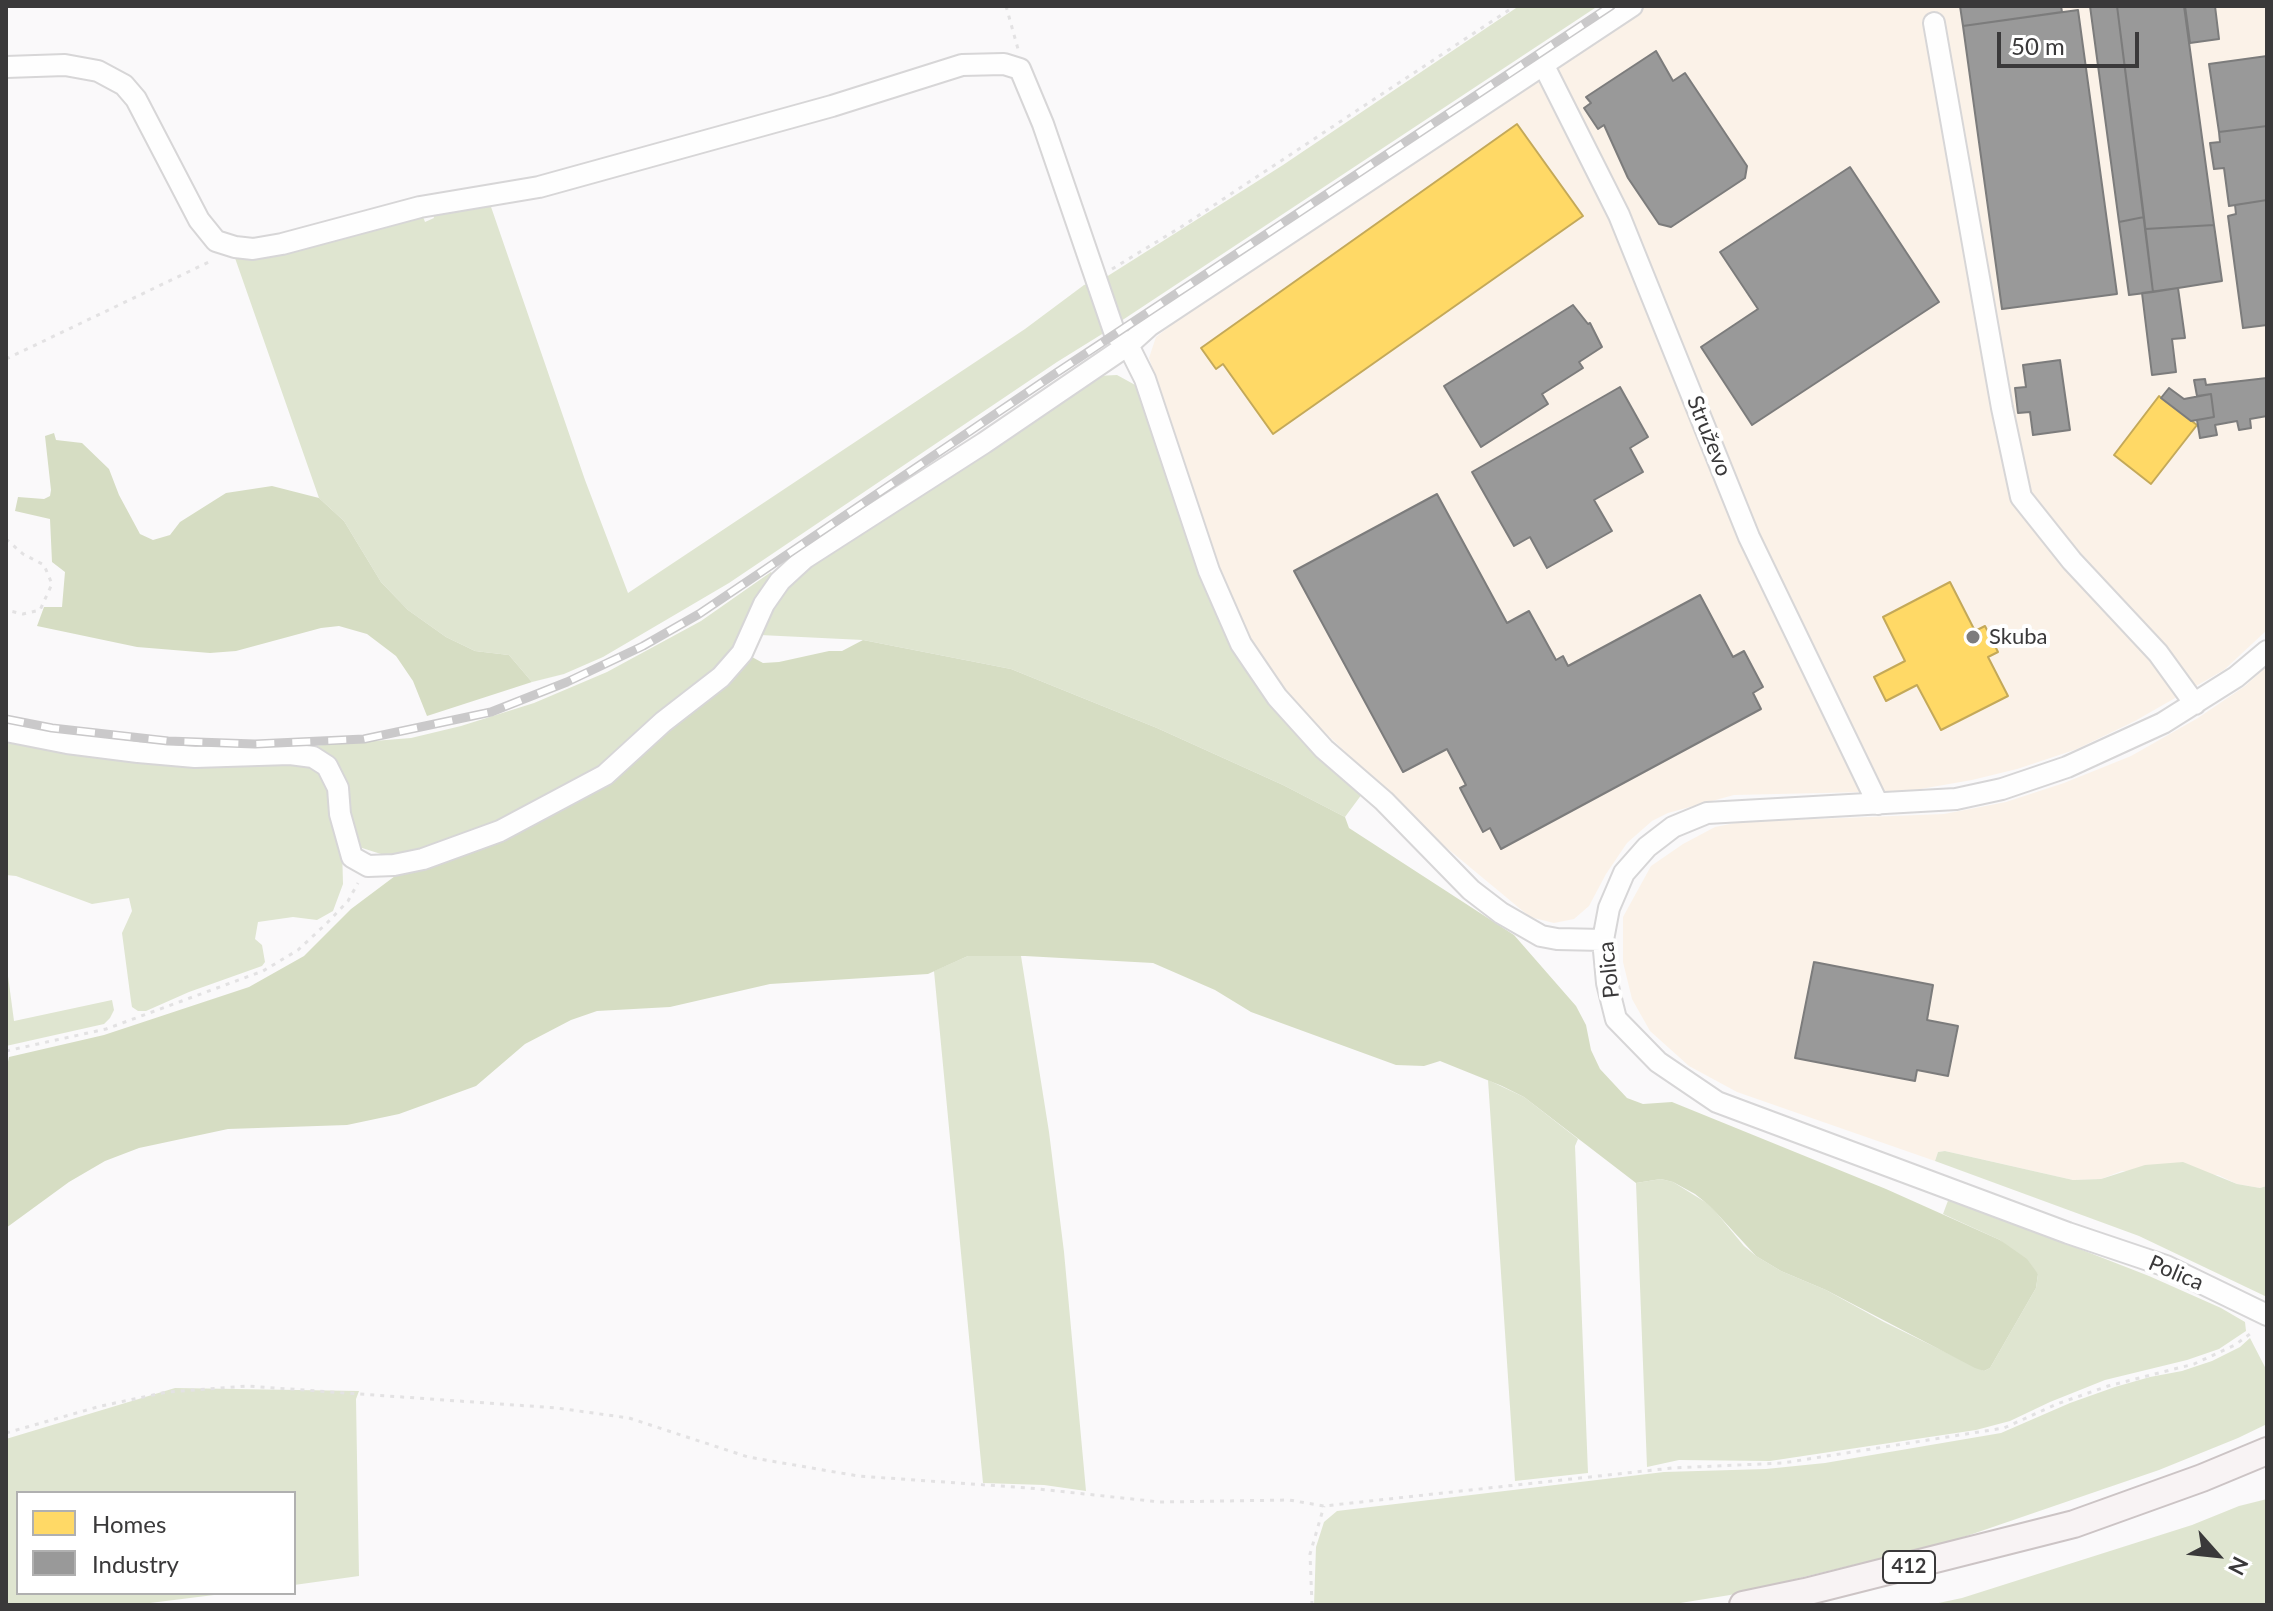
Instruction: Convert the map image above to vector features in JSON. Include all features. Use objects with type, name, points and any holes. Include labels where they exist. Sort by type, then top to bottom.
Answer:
[{"type":"main road","name":"412","points":[[1743,1605],[2074,1524],[2262,1457]]},
{"type":"street","points":[[6,731],[67,743],[181,756],[290,754],[313,757],[327,766],[338,788],[340,814],[352,857],[368,866],[423,859],[500,831],[605,775],[663,722],[721,677],[742,653],[764,604],[780,581],[805,558],[1632,6]]},
{"type":"street","points":[[1934,23],[2002,408],[2021,497],[2072,561],[2158,653],[2195,704]]},
{"type":"street","points":[[6,67],[65,65],[98,71],[124,85],[136,99],[199,220],[216,241],[253,249],[420,207],[539,187],[832,106],[962,65],[1004,64],[1020,69],[1043,124],[1115,334],[1128,345],[1145,379],[1209,571],[1241,644],[1277,697],[1324,749],[1384,801],[1471,890],[1501,913],[1541,936],[1603,940]]},
{"type":"street","name":"Struževo","points":[[1544,66],[1619,215],[1749,537],[1878,804]]},
{"type":"street","name":"Polica","points":[[2262,1319],[2166,1266],[2068,1233],[1717,1102],[1658,1062],[1616,1019],[1607,983],[1603,940],[1609,908],[1624,873],[1647,847],[1673,827],[1707,813],[1956,799],[2002,789],[2067,767],[2163,723],[2236,677],[2267,651]]},
{"type":"path","points":[[1006,6],[1018,48],[1020,69]]},
{"type":"path","points":[[1095,279],[1195,218],[1515,6]]},
{"type":"path","points":[[6,359],[207,264],[235,247]]},
{"type":"path","points":[[6,539],[23,554],[44,565],[52,584],[40,610],[23,614],[6,610]]},
{"type":"path","points":[[6,1051],[106,1029],[263,971],[298,950],[327,923],[348,901],[368,866]]},
{"type":"path","points":[[6,1433],[101,1406],[167,1392],[247,1386],[557,1408],[629,1418],[748,1457],[858,1476],[1029,1488],[1160,1502],[1289,1500],[1324,1506],[1672,1468],[1783,1463],[2004,1428],[2057,1404],[2108,1386],[2194,1364],[2235,1345],[2262,1319]]},
{"type":"path","points":[[1312,1605],[1310,1554],[1324,1506]]},
{"type":"shaded area","points":[[1643,6],[2267,6],[2267,630],[2224,670],[2135,721],[2077,749],[2017,769],[1909,791],[1734,795],[1668,813],[1652,821],[1627,843],[1589,906],[1574,919],[1554,923],[1530,917],[1442,844],[1292,701],[1239,624],[1149,358],[1156,337],[1184,315]]},
{"type":"shaded area","points":[[2267,666],[2267,1186],[2260,1188],[2237,1184],[2218,1175],[2122,1171],[2101,1179],[2073,1180],[1945,1151],[1938,1152],[1935,1161],[1737,1092],[1689,1066],[1650,1031],[1632,999],[1623,962],[1623,917],[1651,866],[1715,827],[1740,822],[1944,814],[2006,802],[2131,756],[2198,718],[2245,686]]},
{"type":"green space","points":[[1519,6],[1598,6],[1118,323],[1103,279],[1283,165]]},
{"type":"green space","points":[[489,201],[585,480],[628,593],[1025,329],[1084,285],[1091,283],[1107,331],[729,583],[603,657],[564,674],[532,682],[509,655],[475,651],[446,637],[408,610],[381,582],[344,521],[319,498],[235,258],[284,250],[421,211],[425,222],[434,218],[432,209]]},
{"type":"green space","points":[[1117,375],[1137,386],[1233,640],[1362,794],[1345,817],[1157,728],[1011,669],[863,640],[760,635],[767,614],[785,585],[805,566],[1096,376]]},
{"type":"green space","points":[[54,433],[56,440],[82,443],[109,469],[140,534],[153,540],[170,535],[180,522],[226,493],[272,486],[319,498],[344,521],[381,582],[408,610],[446,637],[475,651],[509,655],[532,682],[427,716],[413,681],[396,656],[367,634],[339,626],[236,651],[210,653],[137,647],[37,626],[44,607],[62,607],[65,572],[52,562],[50,519],[15,511],[18,497],[44,499],[50,496],[45,436]]},
{"type":"green space","points":[[771,572],[774,576],[735,651],[722,667],[599,771],[495,827],[416,853],[384,855],[359,847],[312,746],[411,738],[534,703],[607,672],[701,621]]},
{"type":"green space","points":[[863,640],[1011,669],[1157,728],[1345,817],[1349,828],[1514,935],[1576,1006],[1586,1025],[1591,1050],[1600,1069],[1627,1098],[1643,1104],[1672,1102],[1886,1189],[2000,1240],[2027,1259],[2038,1274],[2036,1288],[1990,1368],[1984,1371],[1975,1368],[1826,1290],[1781,1271],[1756,1256],[1695,1194],[1661,1179],[1636,1183],[1524,1097],[1502,1086],[1440,1061],[1424,1066],[1396,1065],[1251,1012],[1215,990],[1153,963],[968,956],[928,974],[770,984],[670,1007],[597,1011],[571,1020],[525,1044],[476,1086],[399,1114],[347,1125],[228,1129],[139,1148],[105,1161],[69,1182],[6,1228],[6,1071],[9,1057],[104,1035],[249,987],[304,956],[351,909],[399,873],[499,838],[722,685],[740,672],[752,657],[763,663],[779,662],[842,651]]},
{"type":"green space","points":[[6,738],[278,759],[313,765],[331,787],[342,847],[343,884],[333,911],[317,920],[293,917],[258,922],[255,939],[262,945],[265,962],[262,966],[146,1011],[138,1011],[132,1007],[122,933],[132,911],[129,898],[92,904],[6,875]]},
{"type":"green space","points":[[968,956],[1021,956],[1049,1132],[1064,1252],[1086,1491],[1044,1485],[983,1483],[934,971]]},
{"type":"green space","points":[[6,961],[14,1021],[112,1000],[114,1010],[110,1018],[104,1024],[6,1046]]},
{"type":"green space","points":[[1488,1080],[1524,1097],[1578,1139],[1575,1146],[1588,1473],[1515,1481]]},
{"type":"green space","points":[[1945,1151],[2073,1180],[2101,1179],[2145,1165],[2183,1162],[2237,1184],[2260,1188],[2267,1186],[2267,1297],[2139,1236],[1935,1161],[1938,1152]]},
{"type":"green space","points":[[1661,1179],[1673,1182],[1710,1205],[1744,1246],[1781,1271],[1826,1290],[1984,1371],[1990,1368],[2036,1288],[2038,1274],[2000,1240],[1943,1214],[1949,1198],[2149,1276],[2221,1308],[2245,1322],[2246,1331],[2219,1349],[2105,1380],[2010,1421],[1976,1430],[1770,1461],[1679,1460],[1647,1467],[1636,1183]]},
{"type":"green space","points":[[2250,1338],[2267,1371],[2267,1424],[2159,1470],[1955,1540],[1730,1595],[1668,1605],[1314,1605],[1316,1547],[1324,1522],[1337,1511],[1664,1472],[1766,1469],[1825,1463],[2001,1433],[2115,1387],[2212,1361],[2240,1347]]},
{"type":"green space","points":[[175,1388],[359,1391],[356,1399],[359,1576],[296,1585],[296,1491],[16,1491],[16,1595],[214,1595],[134,1605],[6,1605],[6,1439]]},
{"type":"green space","points":[[2267,1499],[2267,1605],[1929,1605],[1962,1598]]},
{"type":"building: Homes","points":[[1517,124],[1583,216],[1273,434],[1223,364],[1216,369],[1201,348]]},
{"type":"building: Homes","points":[[2159,396],[2197,425],[2151,484],[2114,455]]},
{"type":"building: Homes","points":[[1950,582],[1975,631],[1985,626],[1998,652],[1988,657],[2008,696],[1941,730],[1917,685],[1886,701],[1874,677],[1905,661],[1883,617]]},
{"type":"building: Industry","points":[[1960,6],[2061,6],[2062,12],[1963,26]]},
{"type":"building: Industry","points":[[2090,6],[2117,6],[2144,217],[2119,222]]},
{"type":"building: Industry","points":[[2117,6],[2184,6],[2214,225],[2145,229]]},
{"type":"building: Industry","points":[[2185,6],[2215,6],[2219,39],[2190,43]]},
{"type":"building: Industry","points":[[2078,10],[2117,294],[2002,309],[1963,26]]},
{"type":"building: Industry","points":[[1656,51],[1673,81],[1685,73],[1747,166],[1745,178],[1671,227],[1659,224],[1628,178],[1604,125],[1598,129],[1584,108],[1591,103],[1586,97]]},
{"type":"building: Industry","points":[[2267,56],[2267,126],[2219,132],[2209,64]]},
{"type":"building: Industry","points":[[2267,126],[2267,200],[2229,206],[2224,168],[2214,169],[2210,143],[2220,142],[2219,132]]},
{"type":"building: Industry","points":[[1850,167],[1939,302],[1752,425],[1701,347],[1758,309],[1720,252]]},
{"type":"building: Industry","points":[[2267,200],[2267,325],[2243,328],[2228,216],[2236,214],[2235,205]]},
{"type":"building: Industry","points":[[2144,217],[2153,292],[2129,295],[2119,222]]},
{"type":"building: Industry","points":[[2214,225],[2222,281],[2153,292],[2145,229]]},
{"type":"building: Industry","points":[[2178,288],[2185,338],[2172,339],[2176,372],[2152,375],[2142,293]]},
{"type":"building: Industry","points":[[1573,305],[1590,323],[1602,347],[1579,362],[1583,368],[1542,394],[1548,404],[1481,447],[1444,386]]},
{"type":"building: Industry","points":[[2060,360],[2070,430],[2033,435],[2030,412],[2018,413],[2015,388],[2026,387],[2023,365]]},
{"type":"building: Industry","points":[[2267,378],[2267,416],[2250,419],[2251,428],[2239,430],[2237,421],[2215,425],[2217,435],[2200,438],[2197,420],[2214,417],[2211,394],[2197,396],[2194,380],[2205,379],[2206,385]]},
{"type":"building: Industry","points":[[1620,387],[1648,437],[1630,448],[1643,472],[1594,500],[1612,531],[1547,568],[1530,537],[1514,546],[1472,472]]},
{"type":"building: Industry","points":[[2169,388],[2184,399],[2211,394],[2214,417],[2191,421],[2161,398]]},
{"type":"building: Industry","points":[[1437,494],[1507,623],[1529,611],[1556,660],[1563,656],[1568,666],[1700,595],[1733,657],[1744,651],[1763,687],[1753,693],[1761,709],[1501,849],[1490,828],[1483,832],[1460,788],[1466,785],[1447,749],[1403,772],[1294,571]]},
{"type":"building: Industry","points":[[1814,962],[1933,985],[1927,1020],[1958,1026],[1948,1076],[1917,1070],[1915,1081],[1795,1058]]},
{"type":"railway","points":[[6,719],[52,728],[168,741],[255,744],[364,739],[491,712],[567,682],[643,646],[699,614],[1053,375],[1611,6]]},
{"type":"place","name":"Skuba","points":[[1973,637]]}]
